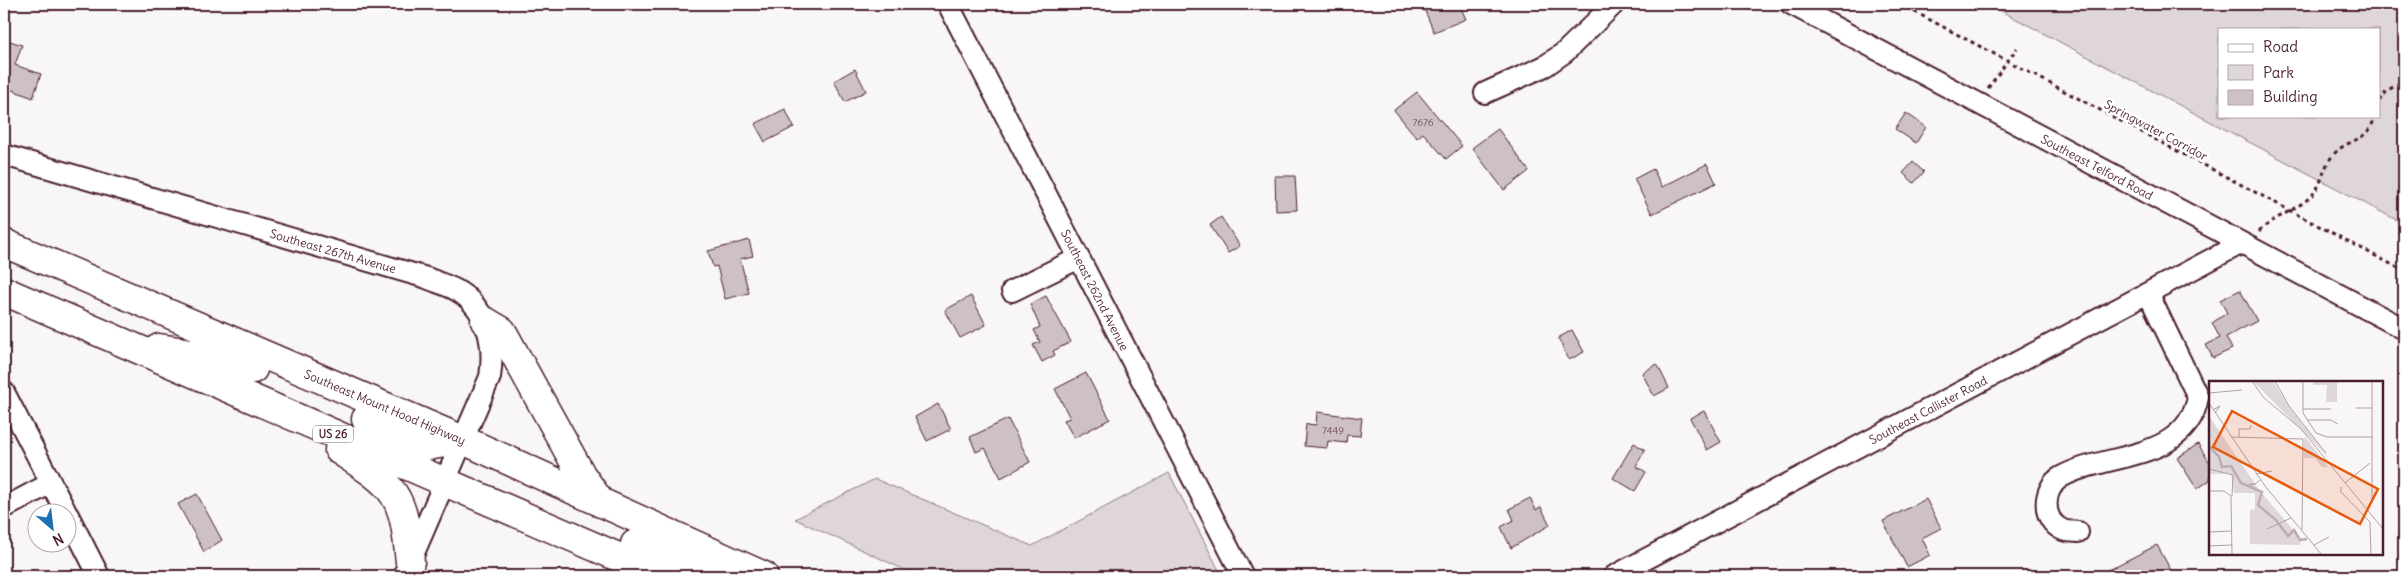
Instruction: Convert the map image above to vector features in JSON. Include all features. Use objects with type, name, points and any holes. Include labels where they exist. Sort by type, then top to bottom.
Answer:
[{"type":"highway","name":"Southeast Mount Hood Highway","points":[[4,243],[463,440],[764,576]]},
{"type":"highway","name":"US 26","points":[[4,290],[662,576]]},
{"type":"highway","points":[[485,321],[502,331],[582,476],[600,503]]},
{"type":"highway","points":[[123,343],[230,359],[427,446],[463,440]]},
{"type":"highway","points":[[280,411],[363,465],[397,496],[404,515],[407,569]]},
{"type":"highway","points":[[445,481],[482,477],[666,558],[754,576]]},
{"type":"street","name":"Southeast 262nd Avenue","points":[[948,4],[1243,576]]},
{"type":"street","points":[[1485,93],[1545,66],[1565,52],[1614,4]]},
{"type":"street","name":"Southeast Telford Road","points":[[1791,4],[2404,330]]},
{"type":"street","name":"Southeast 267th Avenue","points":[[4,155],[427,278],[456,290],[478,309],[485,321],[491,342],[492,360],[490,377],[407,569]]},
{"type":"street","name":"Southeast Callister Road","points":[[1614,576],[2242,243]]},
{"type":"street","points":[[1012,291],[1079,258]]},
{"type":"street","points":[[2078,532],[2062,530],[2049,519],[2045,506],[2050,490],[2059,478],[2077,470],[2140,454],[2165,442],[2191,421],[2196,406],[2198,397],[2148,293]]},
{"type":"street","points":[[4,392],[61,502]]},
{"type":"street","points":[[4,508],[51,483]]},
{"type":"street","points":[[78,535],[99,576]]},
{"type":"path","name":"Springwater Corridor","points":[[1900,4],[2404,271]]},
{"type":"path","points":[[1977,103],[2017,48]]},
{"type":"path","points":[[2380,100],[2388,90],[2404,81]]},
{"type":"path","points":[[2242,243],[2254,237],[2268,224],[2291,212],[2314,194],[2325,166],[2336,151],[2365,135],[2374,118]]},
{"type":"green space","points":[[1988,4],[2404,4],[2404,224]]},
{"type":"green space","points":[[1169,473],[1222,576],[918,576],[795,519],[875,479],[1032,546]]},
{"type":"building","points":[[1422,4],[1459,4],[1466,19],[1434,32]]},
{"type":"building","points":[[4,39],[22,45],[15,65],[41,74],[33,98],[7,88],[6,92],[4,92]]},
{"type":"building","points":[[855,69],[866,91],[845,102],[834,81]]},
{"type":"building","points":[[1417,92],[1462,146],[1446,159],[1423,133],[1417,138],[1394,110]]},
{"type":"building","points":[[785,109],[794,127],[765,142],[755,124]]},
{"type":"building","points":[[1906,113],[1926,127],[1916,143],[1895,129]]},
{"type":"building","points":[[1498,129],[1529,171],[1504,190],[1472,148]]},
{"type":"building","points":[[1913,162],[1924,172],[1914,183],[1903,173]]},
{"type":"building","points":[[1707,164],[1716,183],[1652,214],[1634,179],[1653,169],[1662,187]]},
{"type":"building","points":[[1275,176],[1295,176],[1297,210],[1276,211]]},
{"type":"building","points":[[1221,217],[1240,246],[1228,253],[1210,225]]},
{"type":"building","points":[[749,240],[753,256],[740,259],[749,293],[725,299],[717,266],[713,267],[708,251]]},
{"type":"building","points":[[2240,290],[2257,321],[2226,337],[2232,349],[2213,358],[2206,345],[2220,338],[2212,323],[2227,313],[2220,300]]},
{"type":"building","points":[[971,296],[986,325],[960,338],[945,310]]},
{"type":"building","points":[[1046,296],[1071,342],[1053,351],[1055,355],[1042,362],[1033,345],[1040,342],[1034,330],[1040,327],[1030,304]]},
{"type":"building","points":[[1572,330],[1584,352],[1569,360],[1558,338]]},
{"type":"building","points":[[1657,364],[1669,388],[1654,396],[1642,373]]},
{"type":"building","points":[[1086,373],[1110,419],[1074,438],[1064,420],[1070,418],[1055,389]]},
{"type":"building","points":[[938,404],[951,429],[927,441],[915,417]]},
{"type":"building","points":[[1704,411],[1721,442],[1707,450],[1690,418]]},
{"type":"building","points":[[1317,412],[1362,418],[1360,436],[1347,435],[1346,443],[1328,441],[1327,448],[1304,446],[1306,424],[1316,425]]},
{"type":"building","points":[[1008,419],[1030,462],[1001,478],[985,448],[976,452],[970,437]]},
{"type":"building","points":[[1634,443],[1645,450],[1636,466],[1646,472],[1635,491],[1613,478]]},
{"type":"building","points":[[2198,444],[2209,461],[2209,481],[2197,489],[2177,458]]},
{"type":"building","points":[[197,494],[222,540],[204,552],[178,504]]},
{"type":"building","points":[[1530,498],[1536,510],[1541,507],[1550,525],[1511,548],[1501,527],[1514,520],[1509,509]]},
{"type":"building","points":[[1926,499],[1941,528],[1922,538],[1930,555],[1907,567],[1883,521]]},
{"type":"building","points":[[2157,545],[2174,576],[2096,576]]}]
